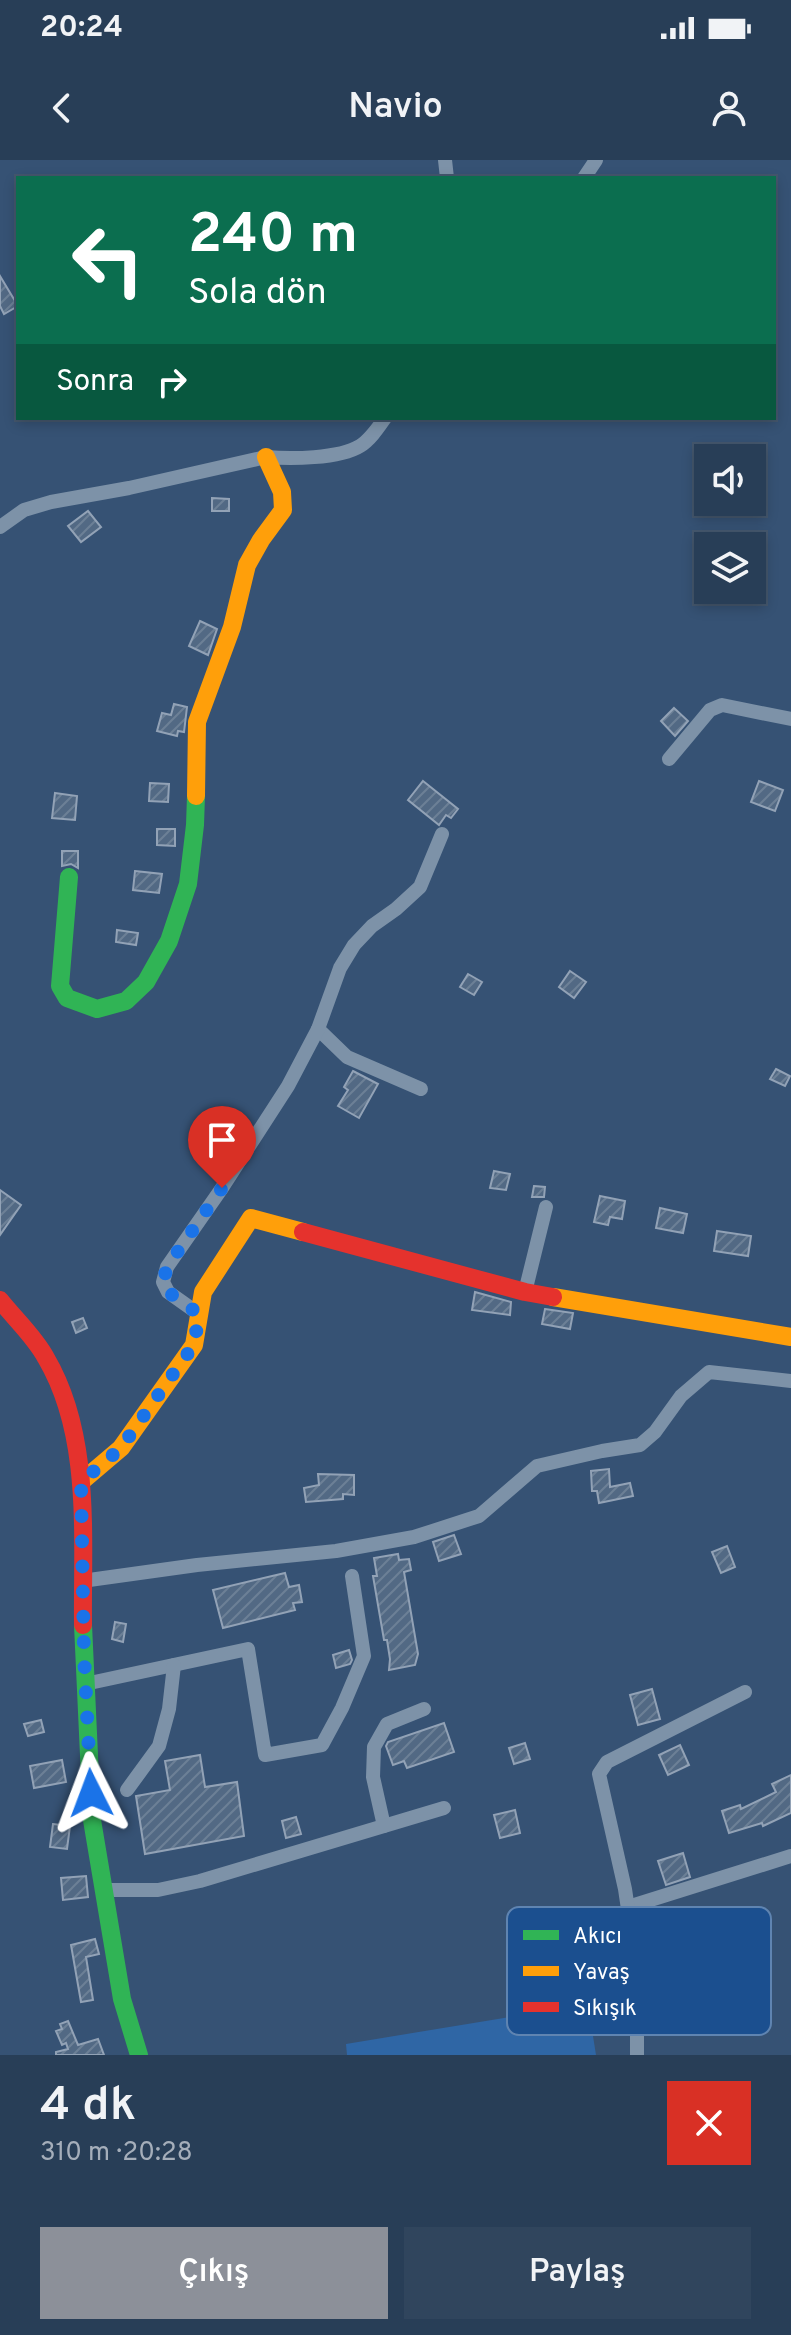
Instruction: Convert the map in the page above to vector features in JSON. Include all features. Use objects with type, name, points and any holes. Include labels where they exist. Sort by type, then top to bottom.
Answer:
[{"type":"street","points":[[0,527],[24,510],[51,502],[266,457],[299,458],[352,450],[361,446],[383,420]]},
{"type":"street","points":[[69,877],[60,986],[67,998],[97,1009],[126,1001],[146,982],[169,941],[188,884],[195,825],[197,722],[232,627],[247,565],[283,510],[282,492],[266,457]]},
{"type":"street","points":[[669,759],[710,710],[722,705],[791,719]]},
{"type":"street","points":[[199,1314],[168,1292],[163,1282],[167,1267],[288,1086],[318,1029],[340,968],[354,945],[420,887],[442,834]]},
{"type":"street","points":[[318,1029],[347,1057],[421,1089]]},
{"type":"street","points":[[525,1292],[546,1207]]},
{"type":"street","points":[[81,1482],[121,1448],[194,1345],[203,1292],[251,1218],[525,1292],[791,1337]]},
{"type":"street","points":[[0,1300],[46,1357],[69,1409],[80,1467],[92,1820],[122,1999],[139,2055]]},
{"type":"street","points":[[82,1581],[197,1565],[336,1551],[414,1537],[479,1516],[537,1466],[640,1445],[655,1432],[681,1396],[709,1372],[791,1381]]},
{"type":"street","points":[[85,1684],[248,1649],[265,1755],[322,1745],[364,1656],[352,1576]]},
{"type":"street","points":[[127,1790],[159,1746],[169,1709],[174,1665]]},
{"type":"street","points":[[745,1692],[607,1762],[599,1774],[628,1907],[791,1856]]},
{"type":"street","points":[[384,1826],[373,1777],[374,1747],[387,1724],[424,1709]]},
{"type":"street","points":[[104,1890],[158,1890],[200,1881],[444,1808]]},
{"type":"shaded area","points":[[507,2017],[507,2035],[593,2035],[596,2055],[347,2055],[346,2044]]},
{"type":"building","points":[[0,276],[16,307],[4,314],[0,306]]},
{"type":"building","points":[[212,498],[229,499],[229,511],[212,511]]},
{"type":"building","points":[[88,511],[101,527],[81,542],[68,526]]},
{"type":"building","points":[[200,621],[217,629],[208,655],[189,646]]},
{"type":"building","points":[[174,704],[187,707],[184,732],[178,731],[177,736],[157,731],[162,713],[171,715]]},
{"type":"building","points":[[674,708],[688,721],[675,736],[661,721]]},
{"type":"building","points":[[423,781],[458,809],[451,818],[446,815],[439,825],[408,800]]},
{"type":"building","points":[[759,781],[783,790],[775,811],[751,802]]},
{"type":"building","points":[[150,783],[169,784],[168,802],[149,801]]},
{"type":"building","points":[[55,793],[77,796],[75,820],[52,818]]},
{"type":"building","points":[[157,829],[175,829],[175,846],[157,845]]},
{"type":"building","points":[[62,851],[78,851],[78,868],[71,864],[62,866]]},
{"type":"building","points":[[135,871],[162,874],[159,893],[133,890]]},
{"type":"building","points":[[117,930],[138,933],[136,945],[116,942]]},
{"type":"building","points":[[570,971],[586,982],[574,998],[559,987]]},
{"type":"building","points":[[468,974],[482,982],[474,995],[460,987]]},
{"type":"building","points":[[776,1069],[790,1076],[785,1086],[770,1079]]},
{"type":"building","points":[[353,1071],[378,1084],[359,1118],[338,1106],[348,1090],[344,1087]]},
{"type":"building","points":[[494,1171],[510,1174],[506,1190],[490,1188]]},
{"type":"building","points":[[534,1186],[545,1187],[544,1197],[532,1197]]},
{"type":"building","points":[[0,1190],[21,1205],[0,1235]]},
{"type":"building","points":[[600,1196],[625,1201],[622,1219],[610,1217],[608,1225],[594,1222]]},
{"type":"building","points":[[660,1208],[687,1214],[683,1233],[656,1228]]},
{"type":"building","points":[[717,1231],[751,1236],[748,1256],[714,1251]]},
{"type":"building","points":[[475,1292],[511,1302],[510,1315],[472,1310]]},
{"type":"building","points":[[545,1309],[573,1313],[570,1329],[542,1324]]},
{"type":"building","points":[[83,1318],[87,1328],[76,1333],[72,1322]]},
{"type":"building","points":[[609,1469],[610,1487],[630,1483],[633,1496],[599,1503],[597,1491],[592,1491],[591,1471]]},
{"type":"building","points":[[318,1474],[354,1475],[354,1495],[343,1494],[343,1499],[306,1502],[304,1488],[319,1485]]},
{"type":"building","points":[[454,1535],[461,1554],[439,1561],[433,1542]]},
{"type":"building","points":[[727,1546],[735,1567],[721,1573],[712,1552]]},
{"type":"building","points":[[398,1554],[399,1560],[409,1559],[411,1570],[404,1572],[418,1654],[415,1665],[389,1670],[387,1640],[384,1640],[373,1576],[377,1576],[374,1558]]},
{"type":"building","points":[[285,1573],[289,1587],[299,1585],[302,1602],[293,1603],[295,1610],[223,1628],[213,1590]]},
{"type":"building","points":[[115,1622],[126,1624],[123,1642],[112,1639]]},
{"type":"building","points":[[349,1650],[350,1664],[336,1668],[333,1655]]},
{"type":"building","points":[[652,1689],[660,1719],[638,1725],[630,1695]]},
{"type":"building","points":[[41,1720],[44,1732],[28,1736],[24,1724]]},
{"type":"building","points":[[444,1723],[454,1752],[407,1768],[404,1761],[393,1765],[386,1746],[388,1742]]},
{"type":"building","points":[[525,1743],[530,1759],[514,1764],[509,1748]]},
{"type":"building","points":[[680,1745],[689,1765],[668,1775],[659,1755]]},
{"type":"building","points":[[200,1755],[205,1787],[237,1782],[244,1836],[145,1854],[136,1796],[170,1790],[165,1761]]},
{"type":"building","points":[[62,1760],[66,1782],[34,1788],[30,1766]]},
{"type":"building","points":[[791,1775],[791,1813],[763,1826],[762,1823],[729,1833],[722,1811],[740,1805],[741,1809],[776,1792],[772,1784]]},
{"type":"building","points":[[515,1810],[520,1833],[500,1838],[494,1815]]},
{"type":"building","points":[[296,1817],[301,1834],[286,1838],[282,1821]]},
{"type":"building","points":[[53,1824],[70,1826],[67,1849],[50,1847]]},
{"type":"building","points":[[683,1853],[690,1877],[666,1885],[658,1861]]},
{"type":"building","points":[[86,1876],[88,1897],[63,1900],[61,1878]]},
{"type":"building","points":[[95,1939],[99,1954],[86,1957],[93,2000],[81,2002],[71,1945]]},
{"type":"building","points":[[68,2021],[78,2045],[98,2039],[104,2055],[56,2055],[56,2052],[68,2049],[66,2043],[62,2045],[56,2031],[62,2029],[60,2024]]},
{"type":"traffic: fast","points":[[69,877],[60,986],[67,998],[97,1009],[126,1001],[146,982],[169,941],[188,884],[196,796]]},
{"type":"traffic: fast","points":[[83,1625],[92,1820],[122,1999],[139,2055]]},
{"type":"traffic: slow","points":[[196,796],[197,722],[232,627],[247,565],[283,510],[282,492],[266,457]]},
{"type":"traffic: slow","points":[[81,1482],[121,1448],[194,1345],[203,1292],[251,1218],[303,1232]]},
{"type":"traffic: slow","points":[[553,1297],[791,1337]]},
{"type":"traffic: jam","points":[[303,1232],[553,1297]]},
{"type":"traffic: jam","points":[[0,1300],[41,1350],[61,1388],[71,1420],[81,1488],[83,1625]]},
{"type":"route","points":[[91,1793],[84,1655],[81,1482],[121,1448],[194,1345],[199,1314],[168,1292],[163,1282],[167,1267],[222,1188]]}]
